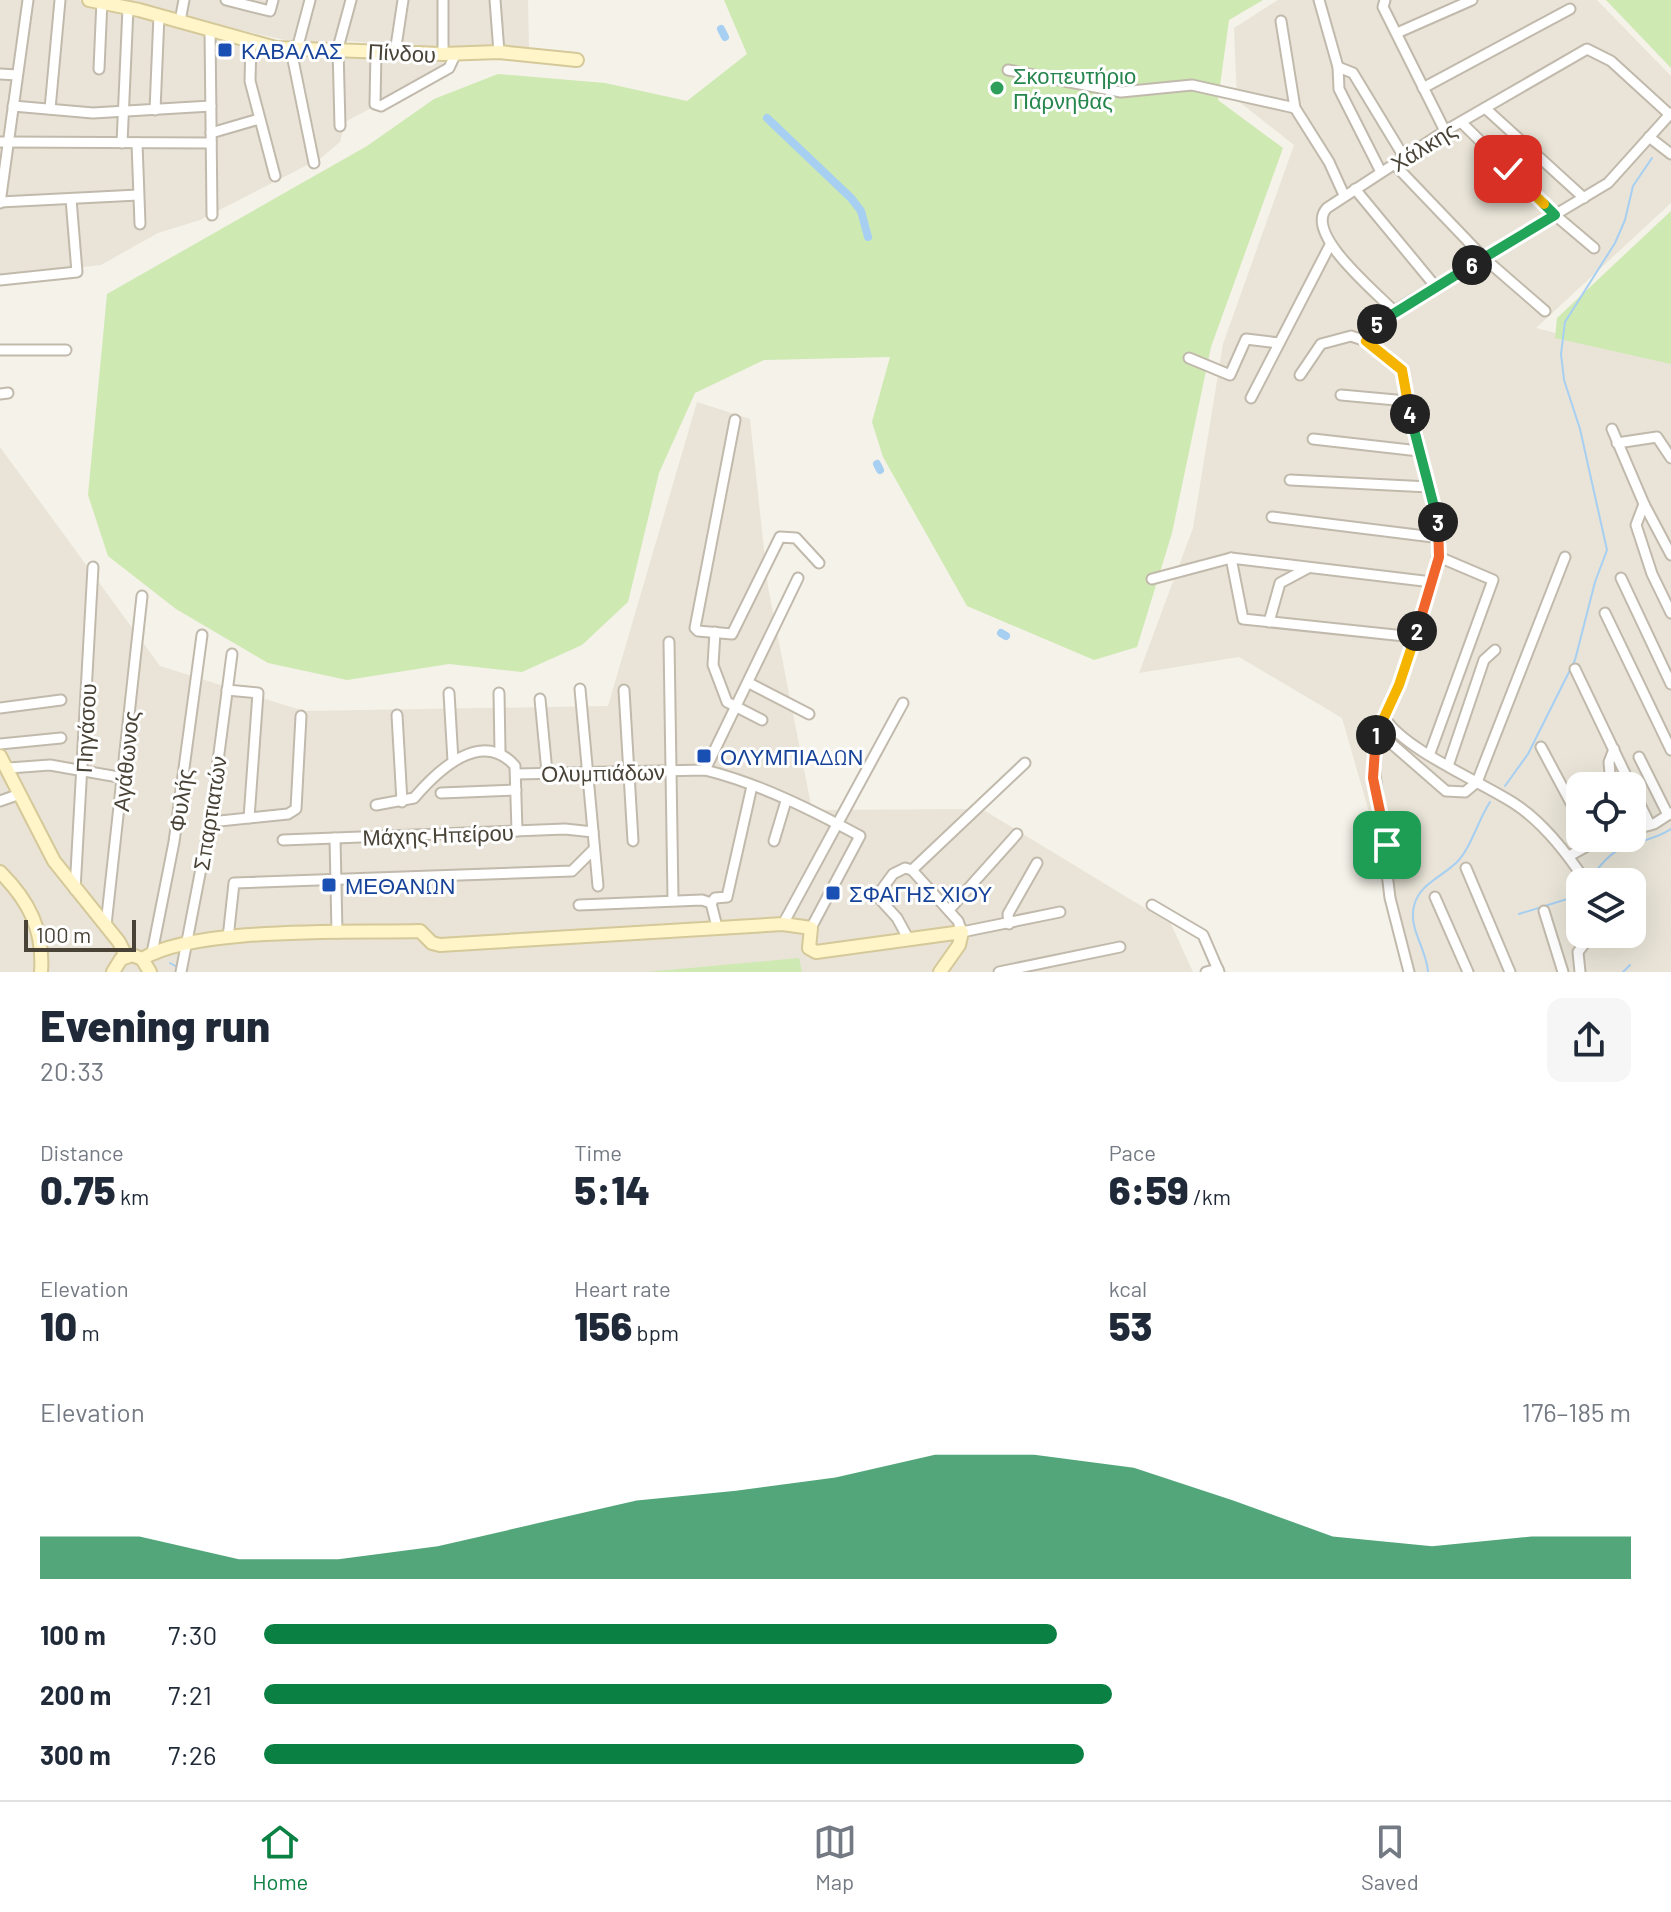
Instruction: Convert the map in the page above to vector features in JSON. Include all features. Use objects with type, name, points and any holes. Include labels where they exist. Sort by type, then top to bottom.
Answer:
[{"type":"street","points":[[28,0],[13,106],[4,142],[0,203],[138,195]]},
{"type":"street","points":[[50,109],[60,0]]},
{"type":"street","points":[[180,21],[184,0]]},
{"type":"street","points":[[231,1],[270,11],[273,0]]},
{"type":"street","points":[[310,0],[294,49],[314,163]]},
{"type":"street","points":[[340,126],[338,48],[351,0]]},
{"type":"street","points":[[395,53],[403,0]]},
{"type":"street","points":[[376,51],[375,104],[381,106],[449,68],[443,0]]},
{"type":"street","points":[[495,0],[499,52]]},
{"type":"street","points":[[1319,0],[1338,67],[1339,89],[1381,172]]},
{"type":"street","points":[[1385,0],[1383,7],[1445,131]]},
{"type":"street","points":[[1397,33],[1472,0]]},
{"type":"street","points":[[97,1],[99,69]]},
{"type":"street","name":"Πίνδου","points":[[97,1],[136,6],[251,42],[294,49],[338,48],[450,54],[499,52],[577,60]]},
{"type":"street","points":[[122,143],[136,6]]},
{"type":"street","points":[[1423,88],[1570,9]]},
{"type":"street","points":[[155,110],[159,15]]},
{"type":"street","points":[[1281,21],[1295,108],[1329,162],[1344,195]]},
{"type":"street","points":[[210,29],[212,215]]},
{"type":"street","points":[[251,42],[250,81],[275,176]]},
{"type":"street","name":"Χάλκης","points":[[1330,245],[1320,227],[1320,218],[1344,195],[1445,131],[1587,49],[1611,61],[1670,114]]},
{"type":"street","points":[[1338,67],[1353,73],[1404,157]]},
{"type":"street","points":[[1008,70],[1121,92],[1192,85],[1295,108]]},
{"type":"street","points":[[0,74],[17,75]]},
{"type":"street","points":[[13,106],[123,112],[211,106]]},
{"type":"street","points":[[1485,108],[1584,198]]},
{"type":"street","points":[[1366,341],[1377,323],[1394,311],[1608,183],[1670,114]]},
{"type":"street","points":[[4,142],[137,143],[211,138],[259,119]]},
{"type":"street","points":[[1461,122],[1555,215],[1594,248]]},
{"type":"street","points":[[1649,137],[1671,154]]},
{"type":"street","points":[[137,143],[140,224]]},
{"type":"street","points":[[1394,164],[1484,258],[1545,311]]},
{"type":"street","points":[[1355,189],[1436,287]]},
{"type":"street","points":[[0,280],[77,272],[71,199]]},
{"type":"street","points":[[1251,398],[1330,245],[1394,311]]},
{"type":"street","points":[[1300,375],[1321,344],[1351,336],[1366,341],[1402,370],[1441,538],[1439,557],[1414,637],[1385,718],[1377,731],[1373,778],[1387,845],[1390,898],[1409,972]]},
{"type":"street","points":[[1189,358],[1230,375],[1246,339],[1279,343]]},
{"type":"street","points":[[0,350],[66,350]]},
{"type":"street","points":[[1341,395],[1407,401]]},
{"type":"street","points":[[735,420],[695,628],[732,634],[780,537],[796,538],[819,563]]},
{"type":"street","points":[[1612,429],[1644,504],[1671,555]]},
{"type":"street","points":[[1617,443],[1650,437],[1663,443],[1671,458]]},
{"type":"street","points":[[1313,439],[1419,451]]},
{"type":"street","points":[[1290,480],[1429,487]]},
{"type":"street","points":[[1644,504],[1636,525],[1652,574],[1671,613]]},
{"type":"street","points":[[1272,517],[1441,538]]},
{"type":"street","points":[[1430,753],[1493,580],[1439,557]]},
{"type":"street","points":[[1377,731],[1446,791],[1465,792],[1477,782],[1565,557]]},
{"type":"street","points":[[1152,579],[1231,558],[1432,582]]},
{"type":"street","points":[[1231,558],[1243,619],[1414,637]]},
{"type":"street","name":"Πηγάσου","points":[[75,890],[93,567]]},
{"type":"street","points":[[1269,622],[1280,583],[1309,567]]},
{"type":"street","points":[[705,770],[798,578]]},
{"type":"street","points":[[1621,578],[1671,684]]},
{"type":"street","name":"Αγάθωνος","points":[[106,925],[142,596]]},
{"type":"street","points":[[1605,613],[1671,750]]},
{"type":"street","points":[[715,632],[713,665],[727,702],[762,720]]},
{"type":"street","name":"Φυλής","points":[[148,962],[174,842],[202,635]]},
{"type":"street","points":[[669,642],[673,899]]},
{"type":"street","points":[[1448,766],[1484,660],[1495,650]]},
{"type":"street","name":"Σπαρτιατών","points":[[181,972],[210,822],[232,654]]},
{"type":"street","points":[[1575,669],[1625,772]]},
{"type":"street","points":[[749,683],[809,714]]},
{"type":"street","points":[[580,689],[598,886]]},
{"type":"street","points":[[227,690],[258,693],[249,818]]},
{"type":"street","points":[[624,690],[633,841]]},
{"type":"street","points":[[449,693],[453,761]]},
{"type":"street","points":[[499,693],[500,752]]},
{"type":"street","points":[[540,699],[547,772]]},
{"type":"street","points":[[0,708],[61,700]]},
{"type":"street","points":[[783,924],[903,703]]},
{"type":"street","points":[[397,715],[402,802]]},
{"type":"street","points":[[210,822],[288,814],[296,809],[301,716]]},
{"type":"street","points":[[1385,718],[1448,766],[1525,812],[1577,868]]},
{"type":"street","points":[[0,744],[61,738]]},
{"type":"street","points":[[1541,747],[1566,794]]},
{"type":"street","points":[[1610,772],[1609,762],[1614,749]]},
{"type":"street","points":[[376,805],[414,798],[428,779],[453,761],[486,750],[500,752],[515,766],[517,831]]},
{"type":"street","points":[[0,756],[9,768],[41,838],[75,890],[106,925],[126,956],[148,962],[162,972]]},
{"type":"street","points":[[1639,757],[1670,814],[1646,826]]},
{"type":"street","points":[[912,870],[1025,763]]},
{"type":"street","points":[[9,768],[32,764],[124,778]]},
{"type":"street","name":"Ολυμπιάδων","points":[[516,774],[705,770],[752,786],[837,824]]},
{"type":"street","points":[[711,903],[715,898],[727,897],[752,786]]},
{"type":"street","points":[[441,793],[516,790]]},
{"type":"street","points":[[0,801],[20,794]]},
{"type":"street","points":[[774,841],[786,801]]},
{"type":"street","points":[[1646,817],[1650,825]]},
{"type":"street","points":[[837,824],[860,836],[811,928],[808,941],[812,951],[962,932],[1060,912]]},
{"type":"street","name":"Μάχης Ηπείρου","points":[[283,840],[517,831],[593,832]]},
{"type":"street","points":[[949,910],[1017,834]]},
{"type":"street","points":[[335,838],[337,933]]},
{"type":"street","points":[[228,938],[234,883],[572,871],[594,849]]},
{"type":"street","points":[[1569,856],[1576,852]]},
{"type":"street","points":[[1009,924],[1008,914],[1037,863]]},
{"type":"street","points":[[909,940],[897,918],[877,896],[893,874],[905,868],[912,870],[949,910],[962,932],[959,945],[940,972]]},
{"type":"street","points":[[1466,868],[1510,972]]},
{"type":"street","points":[[0,872],[20,892],[31,910],[39,933],[41,972]]},
{"type":"street","points":[[1435,897],[1468,972]]},
{"type":"street","points":[[579,905],[673,899],[711,903]]},
{"type":"street","points":[[711,903],[717,927]]},
{"type":"street","points":[[1152,905],[1203,935],[1219,970],[1206,972]]},
{"type":"street","points":[[1544,911],[1563,972]]},
{"type":"street","points":[[148,962],[187,942],[228,938],[420,931],[432,943],[440,945],[717,927],[783,924],[811,928]]},
{"type":"street","points":[[999,972],[1120,947]]},
{"type":"street","points":[[1580,972],[1578,952],[1581,948]]},
{"type":"street","points":[[112,971],[126,956]]},
{"type":"shaded area","points":[[0,0],[78,0],[286,56],[330,54],[450,63],[449,67],[345,122],[340,142],[321,158],[200,220],[158,233],[101,265],[0,276]]},
{"type":"shaded area","points":[[111,0],[528,0],[529,48],[495,46],[452,50],[349,41],[293,42]]},
{"type":"shaded area","points":[[1278,0],[1597,0],[1671,76],[1671,203],[1536,328],[1671,362],[1671,972],[1415,972],[1342,718],[1239,657],[1139,673],[1193,528],[1223,344],[1294,145],[1237,100],[1234,28]]},
{"type":"shaded area","points":[[697,402],[750,419],[768,587],[812,810],[982,809],[1171,924],[1193,972],[0,972],[0,447],[160,666],[304,711],[608,706]]},
{"type":"green space","points":[[724,0],[1263,0],[1229,20],[1218,100],[1283,148],[1211,347],[1172,533],[1137,647],[1094,660],[967,606],[883,457],[872,422],[890,357],[764,360],[695,393],[659,473],[628,602],[582,645],[522,672],[449,664],[347,680],[268,663],[176,609],[108,556],[88,495],[107,294],[367,146],[434,99],[498,74],[605,83],[687,101],[747,54]]},
{"type":"green space","points":[[1606,0],[1671,0],[1671,68]]},
{"type":"green space","points":[[1671,211],[1671,364],[1555,338],[1557,318]]},
{"type":"green space","points":[[799,958],[802,972],[647,972]]},
{"type":"waterway","points":[[721,29],[725,37]]},
{"type":"waterway","points":[[767,118],[851,198],[861,211],[868,237]]},
{"type":"waterway","points":[[1505,786],[1528,754],[1575,660],[1595,582],[1607,550],[1580,429],[1564,380],[1561,354],[1565,322],[1615,243],[1625,220],[1633,186],[1652,158]]},
{"type":"waterway","points":[[877,464],[880,470]]},
{"type":"waterway","points":[[1001,633],[1006,636]]},
{"type":"waterway","points":[[1428,972],[1414,922],[1414,906],[1426,886],[1462,856],[1490,802]]},
{"type":"waterway","points":[[1599,868],[1622,848],[1671,829]]},
{"type":"waterway","points":[[1519,914],[1566,899]]},
{"type":"waterway","points":[[170,963],[177,967]]},
{"type":"waterway","points":[[1623,972],[1630,965]]},
{"type":"place","name":"ΚΑΒΑΛΑΣ","points":[[225,50]]},
{"type":"place","name":"Σκοπευτήριο Πάρνηθας","points":[[997,88]]},
{"type":"place","name":"ΟΛΥΜΠΙΑΔΩΝ","points":[[704,756]]},
{"type":"place","name":"ΜΕΘΑΝΩΝ","points":[[329,885]]},
{"type":"place","name":"ΣΦΑΓΗΣ ΧΙΟΥ","points":[[833,893]]},
{"type":"route","points":[[1387,845],[1373,778],[1374,741],[1399,685],[1439,557],[1441,538],[1402,370],[1366,341],[1377,323],[1394,311],[1555,215],[1508,169]]}]
